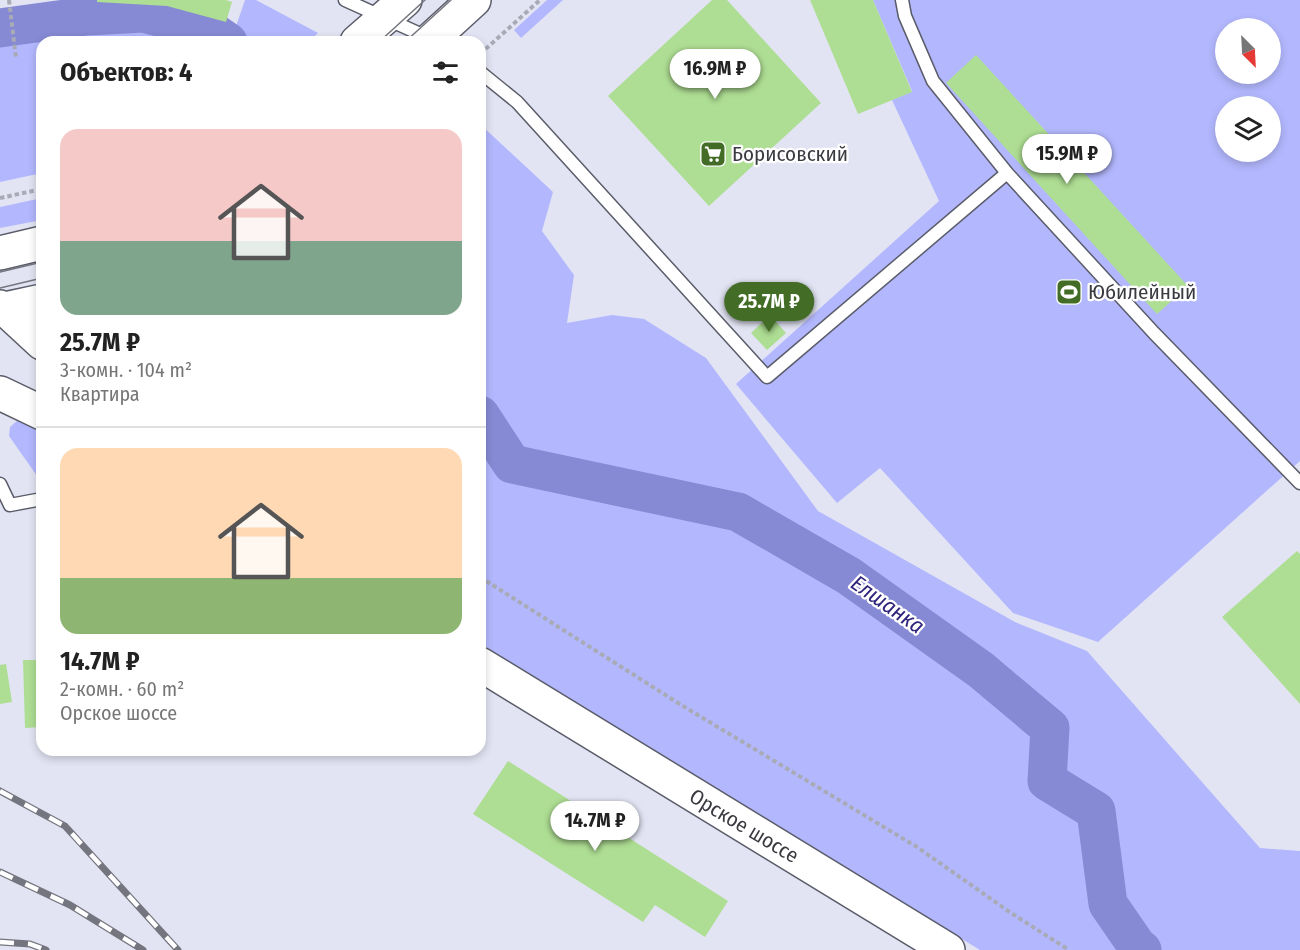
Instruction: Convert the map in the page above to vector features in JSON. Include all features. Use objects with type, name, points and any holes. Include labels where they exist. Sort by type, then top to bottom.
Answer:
[{"type":"main road","points":[[437,36],[474,0]]},
{"type":"main road","points":[[364,36],[395,9]]},
{"type":"main road","points":[[0,253],[36,244]]},
{"type":"main road","points":[[2,309],[36,302]]},
{"type":"main road","points":[[2,309],[36,338]]},
{"type":"main road","points":[[0,393],[36,410]]},
{"type":"main road","name":"Орское шоссе","points":[[486,668],[948,950]]},
{"type":"lane","points":[[345,0],[395,9],[426,36]]},
{"type":"lane","points":[[902,0],[905,16],[933,81],[1007,173],[1154,333],[1299,479]]},
{"type":"lane","points":[[486,77],[517,102],[767,377],[1007,173]]},
{"type":"lane","points":[[2,492],[10,505],[36,500]]},
{"type":"path","points":[[9,0],[15,58]]},
{"type":"path","points":[[486,49],[540,0]]},
{"type":"path","points":[[0,198],[36,190]]},
{"type":"path","points":[[486,581],[678,703],[917,847],[1011,913],[1069,950]]},
{"type":"shaded area","points":[[245,0],[256,0],[318,33],[315,36],[36,36],[36,174],[0,182],[0,40],[105,24],[234,32]]},
{"type":"shaded area","points":[[547,0],[563,0],[521,38],[514,30]]},
{"type":"shaded area","name":"Юбилейный","points":[[873,0],[1300,0],[1300,461],[1098,642],[1013,613],[880,468],[837,503],[736,384],[939,201],[892,100],[912,91]]},
{"type":"shaded area","points":[[486,130],[553,192],[542,231],[574,275],[567,323],[612,315],[644,319],[706,358],[818,511],[1015,622],[1087,651],[1260,848],[1300,851],[1300,950],[980,950],[486,647]]},
{"type":"shaded area","points":[[36,199],[36,221],[0,228],[0,207]]},
{"type":"shaded area","points":[[18,420],[36,423],[36,474],[9,436],[10,427]]},
{"type":"building","points":[[97,0],[226,0],[232,2],[226,22],[167,6],[97,2]]},
{"type":"building","name":"Борисовский","points":[[712,0],[727,0],[821,103],[709,206],[608,96]]},
{"type":"building","points":[[810,0],[873,0],[912,92],[858,114]]},
{"type":"building","points":[[976,55],[1188,286],[1157,314],[946,83]]},
{"type":"building","points":[[770,315],[786,333],[767,350],[751,333]]},
{"type":"building","points":[[1297,551],[1300,554],[1300,704],[1222,617]]},
{"type":"building","points":[[23,660],[36,660],[36,727],[25,728]]},
{"type":"building","points":[[6,664],[12,702],[0,704],[0,665]]},
{"type":"building","points":[[508,761],[728,901],[705,937],[655,905],[643,922],[473,814]]},
{"type":"waterway","name":"Елшанка","points":[[0,28],[87,16],[143,13],[212,31],[219,36]]},
{"type":"waterway","name":"Елшанка","points":[[486,424],[512,464],[738,512],[849,576],[981,670],[1050,728],[1047,781],[1096,811],[1108,904],[1139,949],[1142,950]]},
{"type":"tram line","points":[[386,36],[425,0]]},
{"type":"tram line","points":[[412,36],[451,0]]},
{"type":"tram line","points":[[0,272],[36,263]]},
{"type":"tram line","points":[[0,288],[36,279]]},
{"type":"railway","points":[[0,791],[65,826],[178,950]]},
{"type":"railway","points":[[0,872],[70,905],[143,950]]},
{"type":"railway","points":[[0,942],[30,944],[46,950]]},
{"type":"place","name":"Борисовский","points":[[713,154]]},
{"type":"place","name":"Юбилейный","points":[[1069,292]]}]
